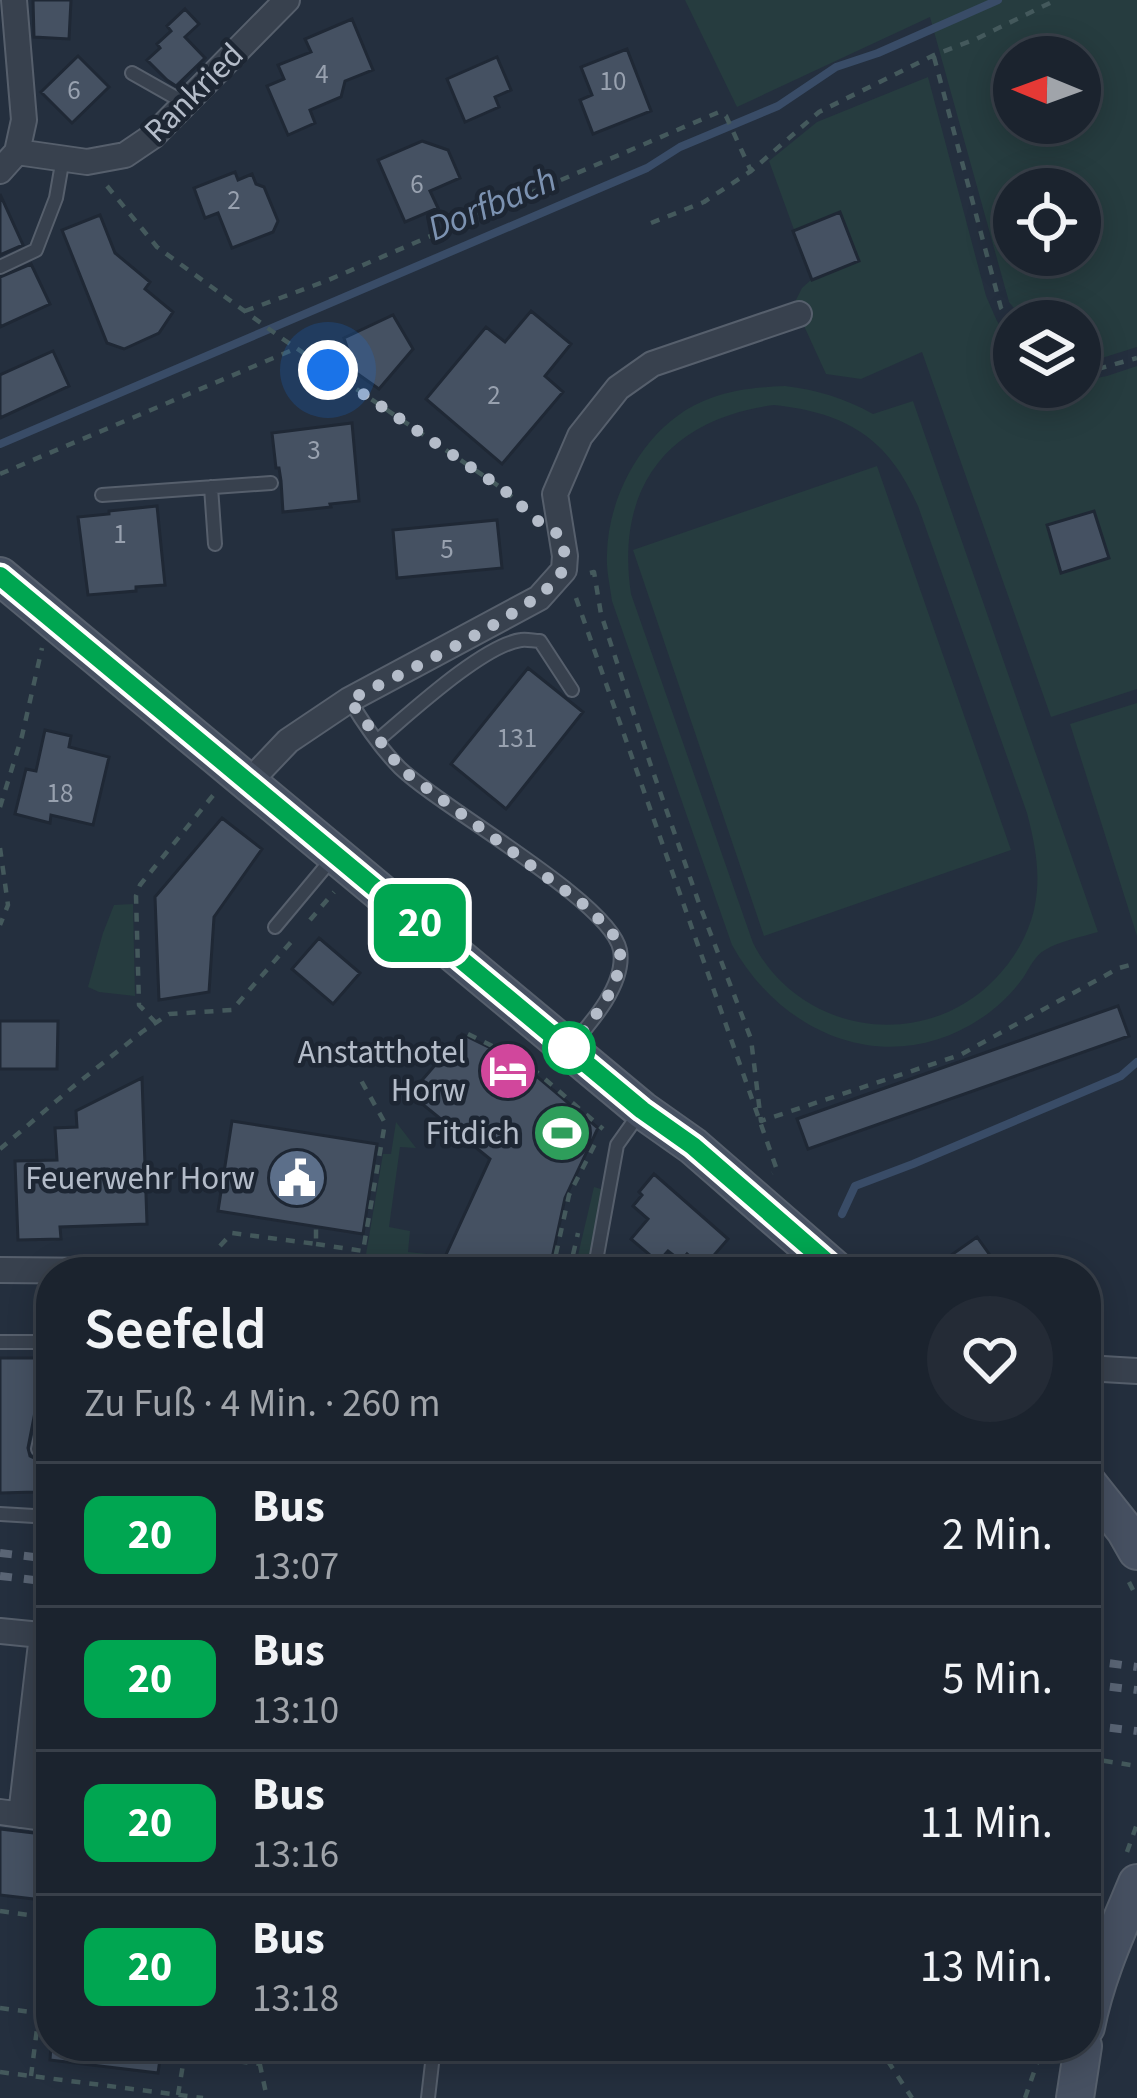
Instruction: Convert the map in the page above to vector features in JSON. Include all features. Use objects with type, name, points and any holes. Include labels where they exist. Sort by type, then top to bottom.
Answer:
[{"type":"main road","points":[[0,576],[339,869],[693,1146],[821,1257]]},
{"type":"main road","points":[[1101,1501],[1131,1540]]},
{"type":"main road","points":[[1101,1973],[1137,1883]]},
{"type":"main road","points":[[1076,2098],[1081,2061]]},
{"type":"street","points":[[14,0],[24,101],[22,133],[8,161],[101,161]]},
{"type":"street","name":"Rankried","points":[[101,161],[140,147],[287,0]]},
{"type":"street","points":[[236,783],[349,700],[539,598],[564,570],[555,494],[580,436],[618,388],[652,364],[799,314]]},
{"type":"street","points":[[0,1270],[36,1270]]},
{"type":"street","points":[[1101,1370],[1137,1371]]},
{"type":"street","points":[[0,1631],[36,1635]]},
{"type":"street","points":[[10,1813],[36,1685]]},
{"type":"lane","points":[[132,73],[185,103]]},
{"type":"lane","points":[[0,267],[36,250],[56,198],[63,158]]},
{"type":"lane","points":[[102,495],[271,483]]},
{"type":"lane","points":[[211,487],[215,544]]},
{"type":"lane","points":[[379,740],[446,682],[520,640],[540,641],[572,690]]},
{"type":"lane","points":[[349,700],[401,769],[583,904],[618,942],[620,965],[612,989],[569,1048]]},
{"type":"lane","points":[[274,927],[339,869]]},
{"type":"lane","points":[[597,1257],[617,1145],[642,1110]]},
{"type":"lane","points":[[0,1342],[36,1342]]},
{"type":"lane","points":[[0,1514],[36,1516]]},
{"type":"lane","points":[[428,2098],[432,2061]]},
{"type":"path","points":[[651,223],[704,202],[751,171],[819,112],[1056,0]]},
{"type":"path","points":[[934,55],[999,300]]},
{"type":"path","points":[[245,311],[326,281],[719,112],[751,171]]},
{"type":"path","points":[[101,161],[108,188],[157,247],[503,489],[561,536]]},
{"type":"path","points":[[0,474],[297,349]]},
{"type":"path","points":[[1101,368],[1137,358]]},
{"type":"path","points":[[573,574],[594,572],[601,614],[637,723],[752,1040],[761,1121]]},
{"type":"path","points":[[574,595],[777,1170],[761,1178]]},
{"type":"path","points":[[0,807],[47,637]]},
{"type":"path","points":[[156,1023],[139,1005],[136,896],[140,885],[236,783]]},
{"type":"path","points":[[0,848],[8,905],[0,925]]},
{"type":"path","points":[[310,920],[339,869]]},
{"type":"path","points":[[0,1149],[169,1014],[232,1010],[295,938]]},
{"type":"path","points":[[761,1121],[960,1055],[1119,968],[1137,963]]},
{"type":"path","points":[[468,1034],[525,1062],[603,1129],[568,1195],[555,1257]]},
{"type":"path","points":[[221,1257],[221,1244],[232,1232],[363,1251],[385,1124],[358,1076]]},
{"type":"path","points":[[316,1227],[316,1244]]},
{"type":"path","points":[[1101,1760],[1137,1766]]},
{"type":"path","points":[[1133,1836],[1137,1824]]},
{"type":"path","points":[[0,1911],[36,1916]]},
{"type":"path","points":[[0,2008],[36,2013]]},
{"type":"path","points":[[31,2076],[36,2037]]},
{"type":"path","points":[[178,2095],[183,2061]]},
{"type":"path","points":[[230,2061],[261,2065]]},
{"type":"path","points":[[260,2061],[267,2098]]},
{"type":"path","points":[[888,2061],[911,2098]]},
{"type":"path","points":[[1025,2098],[1038,2061]]},
{"type":"path","points":[[0,2072],[203,2098]]},
{"type":"green space","points":[[685,0],[1137,0],[1137,347],[1101,358],[1101,300],[1008,300],[1002,276],[1101,276],[1101,168],[993,168],[993,244],[930,17],[737,107]]},
{"type":"green space","points":[[928,77],[993,312],[993,408],[1101,408],[1101,377],[1137,366],[1137,689],[1051,717],[922,352],[861,379],[826,374],[794,304],[812,279],[769,161],[817,122]]},
{"type":"green space","points":[[785,386],[820,392],[873,414],[913,401],[1098,932],[1041,952],[1009,994],[983,1017],[948,1036],[912,1045],[877,1046],[842,1039],[810,1025],[780,1004],[732,945],[612,601],[609,530],[624,482],[652,440],[669,422],[711,398]],"holes":[[[774,405],[800,409],[862,433],[879,446],[906,482],[1027,813],[1035,847],[1035,905],[1009,962],[967,1002],[935,1017],[900,1024],[866,1023],[832,1014],[801,998],[774,974],[753,943],[631,594],[632,521],[641,491],[657,465],[705,425]]]},
{"type":"green space","points":[[877,466],[1011,850],[764,936],[633,550]]},
{"type":"green space","points":[[1137,703],[1137,936],[1070,724]]},
{"type":"green space","points":[[133,904],[135,996],[88,987],[114,905]]},
{"type":"green space","points":[[396,1122],[416,1148],[400,1147],[389,1227],[410,1231],[408,1252],[435,1257],[366,1257],[383,1154],[391,1154]]},
{"type":"green space","points":[[594,1187],[604,1190],[592,1257],[578,1257]]},
{"type":"building","points":[[33,0],[71,0],[69,39],[34,37]]},
{"type":"building","points":[[185,9],[199,24],[185,37],[205,58],[176,86],[147,60],[171,31],[167,26]]},
{"type":"building","points":[[352,19],[373,70],[345,81],[341,97],[310,110],[315,123],[288,135],[267,86],[284,79],[278,65],[311,52],[305,39]]},
{"type":"building","points":[[627,49],[651,111],[593,134],[580,100],[592,95],[581,67]]},
{"type":"building","points":[[78,56],[109,87],[72,123],[41,92]]},
{"type":"building","points":[[497,57],[511,90],[495,97],[499,107],[465,122],[447,79]]},
{"type":"building","points":[[422,141],[448,150],[460,178],[430,191],[438,208],[405,222],[378,160]]},
{"type":"building","points":[[235,172],[238,180],[252,174],[256,184],[264,187],[278,221],[273,232],[232,248],[218,213],[205,218],[194,188]]},
{"type":"building","points":[[0,194],[23,245],[0,255]]},
{"type":"building","points":[[840,212],[859,261],[812,280],[793,231]]},
{"type":"building","points":[[100,215],[115,253],[150,282],[145,289],[173,312],[159,333],[124,349],[107,343],[62,230]]},
{"type":"building","points":[[31,264],[50,304],[0,327],[0,277]]},
{"type":"building","points":[[531,311],[571,344],[545,376],[563,392],[502,464],[426,399],[486,327],[505,342]]},
{"type":"building","points":[[393,315],[413,349],[379,389],[355,372],[344,338]]},
{"type":"building","points":[[53,351],[69,386],[0,418],[0,375]]},
{"type":"building","points":[[352,423],[359,501],[283,512],[272,433]]},
{"type":"building","points":[[157,506],[165,585],[88,595],[78,517]]},
{"type":"building","points":[[1094,511],[1109,558],[1061,573],[1047,525]]},
{"type":"building","points":[[497,520],[502,568],[397,578],[393,530]]},
{"type":"building","points":[[528,668],[583,712],[506,809],[451,764]]},
{"type":"building","points":[[45,730],[71,736],[69,747],[109,757],[93,825],[51,815],[50,823],[15,814],[26,769],[36,771]]},
{"type":"building","points":[[222,818],[262,849],[214,917],[209,992],[159,1000],[155,897]]},
{"type":"building","points":[[319,938],[360,973],[333,1004],[292,969]]},
{"type":"building","points":[[1118,1006],[1129,1036],[808,1149],[797,1119]]},
{"type":"building","points":[[0,1021],[58,1021],[57,1069],[0,1069]]},
{"type":"building","points":[[462,1034],[521,1063],[598,1128],[565,1198],[552,1257],[445,1257],[490,1159],[410,1094]]},
{"type":"building","points":[[142,1078],[147,1224],[60,1227],[61,1239],[18,1240],[15,1161],[57,1160],[55,1128],[77,1127],[76,1111]]},
{"type":"building","name":"Feuerwehr Horw","points":[[232,1121],[377,1144],[363,1234],[218,1211]]},
{"type":"building","points":[[654,1174],[728,1239],[712,1257],[676,1257],[668,1251],[663,1257],[652,1257],[631,1239],[648,1219],[633,1206],[642,1195],[639,1192]]},
{"type":"building","points":[[977,1237],[991,1257],[948,1257]]},
{"type":"building","points":[[0,1358],[35,1358],[35,1412],[28,1448],[36,1459],[35,1492],[0,1493]]},
{"type":"building","points":[[0,1829],[36,1833],[36,1899],[0,1895]]},
{"type":"building","points":[[58,2061],[160,2061],[158,2073]]},
{"type":"waterway","name":"Dorfbach","points":[[0,444],[647,168],[680,147],[778,106],[836,67],[998,0]]},
{"type":"waterway","points":[[842,1214],[855,1186],[1121,1076],[1137,1062]]},
{"type":"railway","points":[[0,1553],[36,1557]]},
{"type":"railway","points":[[0,1576],[36,1580]]},
{"type":"railway","points":[[1101,1662],[1137,1667]]},
{"type":"railway","points":[[1101,1686],[1137,1690]]},
{"type":"railway","points":[[1101,1727],[1137,1731]]},
{"type":"bus line","name":"20","points":[[0,576],[642,1110],[693,1146],[821,1257]]},
{"type":"place","name":"Anstatthotel Horw","points":[[508,1071]]},
{"type":"place","name":"Fitdich","points":[[562,1133]]},
{"type":"place","name":"Feuerwehr Horw","points":[[297,1178]]},
{"type":"route","points":[[328,370],[503,489],[561,536],[564,570],[539,598],[349,700],[401,769],[583,904],[618,942],[620,965],[612,989],[569,1048]]}]
